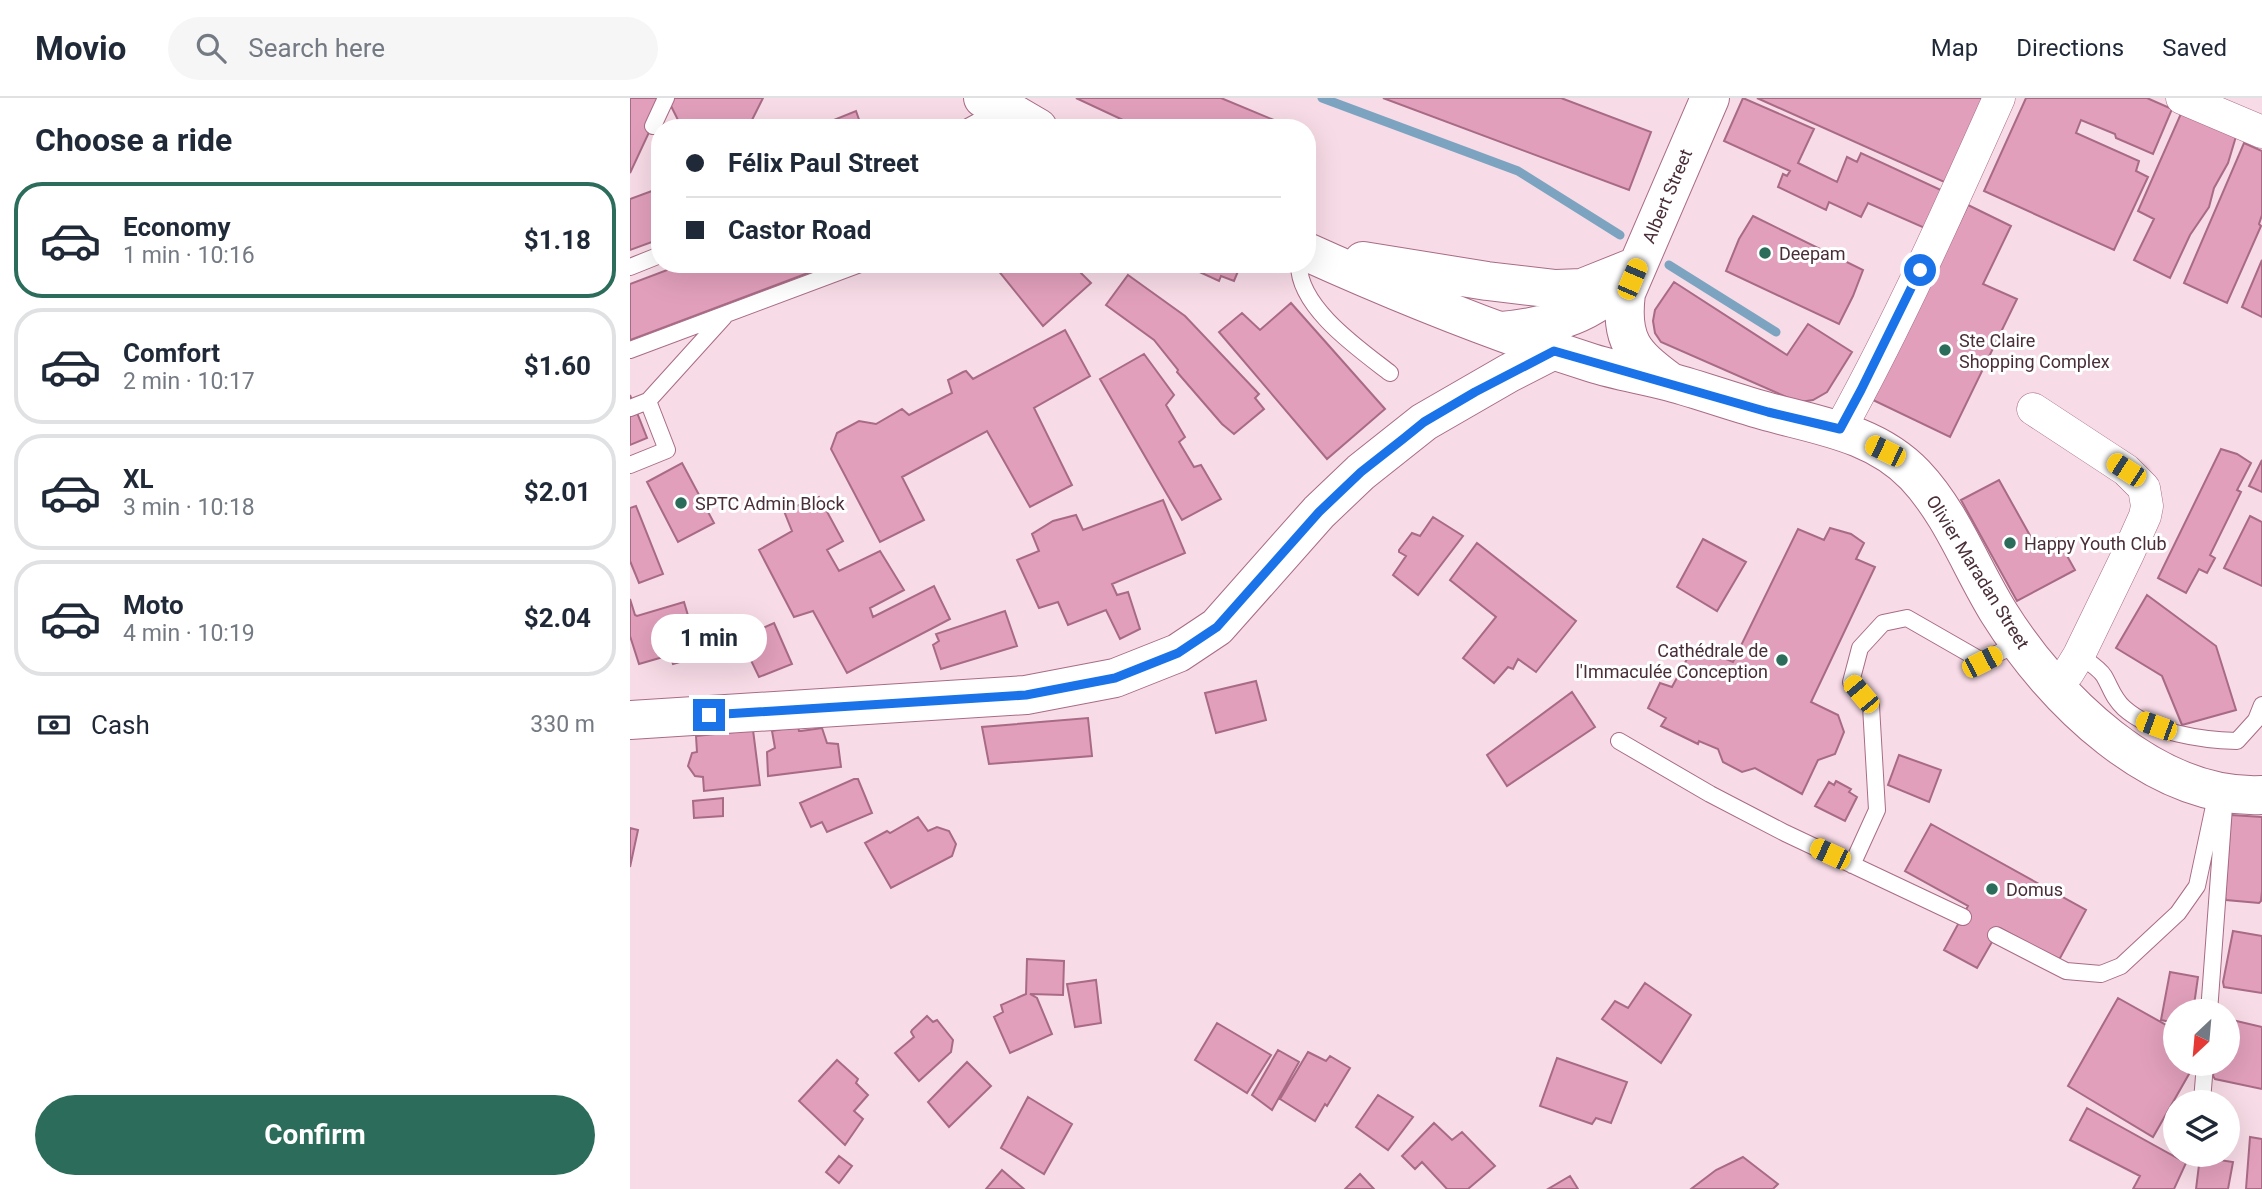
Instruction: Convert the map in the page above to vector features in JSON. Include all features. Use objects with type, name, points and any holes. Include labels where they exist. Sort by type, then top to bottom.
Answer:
[{"type":"main road","name":"Albert Street","points":[[1501,332],[1542,324],[1589,310],[1613,291],[1637,266],[1710,98]]},
{"type":"main road","points":[[994,103],[1022,119]]},
{"type":"main road","points":[[1316,252],[1487,281],[1556,289],[1582,288],[1637,266]]},
{"type":"main road","points":[[1316,255],[1389,289],[1554,351],[1671,382]]},
{"type":"main road","points":[[1637,266],[1626,293],[1623,316],[1629,341],[1642,361],[1671,382]]},
{"type":"main road","points":[[630,720],[1026,695],[1115,678],[1178,653],[1217,627],[1319,512],[1392,447],[1424,422],[1508,373],[1554,351]]},
{"type":"main road","name":"Olivier Maradan Street","points":[[1671,382],[1768,412],[1840,429],[1885,451],[1915,475],[1941,508],[1998,612],[2019,643],[2073,707],[2109,738],[2176,779],[2235,794]]},
{"type":"street","points":[[1840,429],[1949,209],[1999,98]]},
{"type":"street","points":[[2182,98],[2262,132]]},
{"type":"street","points":[[2033,409],[2126,470],[2144,488],[2147,506],[2145,516],[2080,655],[2068,673],[2054,685]]},
{"type":"lane","points":[[656,119],[666,98]]},
{"type":"lane","points":[[976,119],[994,103]]},
{"type":"lane","points":[[630,267],[651,259]]},
{"type":"lane","points":[[630,350],[836,273]]},
{"type":"lane","points":[[1299,273],[1304,288],[1324,317],[1390,373]]},
{"type":"lane","points":[[630,408],[648,401],[726,315]]},
{"type":"lane","points":[[630,465],[667,450],[648,401]]},
{"type":"lane","points":[[1852,865],[1877,810],[1871,706],[1851,682],[1860,649],[1883,623],[1907,618],[1982,662],[2019,643]]},
{"type":"lane","points":[[2080,655],[2103,675],[2109,689],[2124,708],[2140,720],[2202,740],[2237,741],[2256,720],[2262,705]]},
{"type":"lane","points":[[1619,741],[1710,794],[1963,917]]},
{"type":"lane","points":[[1996,935],[2066,971],[2101,974],[2121,966],[2178,913],[2197,886],[2235,794]]},
{"type":"lane","points":[[2211,999],[2235,794]]},
{"type":"building","points":[[630,98],[665,98],[655,119],[651,119],[651,128],[630,173]]},
{"type":"building","points":[[667,98],[763,98],[752,119],[678,119]]},
{"type":"building","points":[[1076,98],[1221,98],[1271,119],[1121,119]]},
{"type":"building","points":[[1383,98],[1561,98],[1651,132],[1629,190]]},
{"type":"building","points":[[1743,98],[1814,129],[1798,163],[1837,182],[1847,157],[1857,162],[1861,153],[1943,191],[1927,229],[1868,203],[1861,217],[1829,202],[1826,210],[1778,187],[1783,174],[1787,176],[1790,171],[1724,141]]},
{"type":"building","points":[[1757,98],[1990,98],[1951,185]]},
{"type":"building","points":[[2026,98],[2147,98],[2172,109],[2153,154],[2081,120],[2076,133],[2139,161],[2136,171],[2148,177],[2114,250],[1984,191]]},
{"type":"building","points":[[2183,109],[2237,133],[2228,163],[2214,188],[2209,207],[2190,235],[2170,278],[2134,260],[2154,219],[2138,211]]},
{"type":"building","points":[[856,111],[859,119],[836,119]]},
{"type":"building","points":[[2244,143],[2262,151],[2261,226],[2227,303],[2184,283]]},
{"type":"building","points":[[651,191],[651,242],[630,250],[630,199]]},
{"type":"building","name":"Ste Claire Shopping Complex","points":[[1968,205],[2011,226],[1983,284],[2017,299],[1950,437],[1873,400]]},
{"type":"building","points":[[1753,216],[1863,270],[1839,324],[1726,271],[1739,239]]},
{"type":"building","points":[[2262,260],[2262,317],[2242,307]]},
{"type":"building","points":[[659,273],[808,273],[630,340],[630,284]]},
{"type":"building","points":[[1000,273],[1081,273],[1091,283],[1043,326]]},
{"type":"building","points":[[1202,273],[1237,273],[1234,281],[1221,276],[1219,281]]},
{"type":"building","points":[[1128,275],[1185,316],[1259,394],[1255,398],[1264,409],[1234,434],[1177,372],[1154,340],[1106,305]]},
{"type":"building","points":[[1674,282],[1787,355],[1808,324],[1852,352],[1827,392],[1813,400],[1800,402],[1791,399],[1661,342],[1655,333],[1655,310]]},
{"type":"building","points":[[1291,303],[1385,409],[1327,459],[1219,332],[1242,313],[1260,330]]},
{"type":"building","points":[[1065,330],[1090,376],[1034,408],[1072,485],[1030,507],[987,431],[902,477],[924,520],[880,542],[831,449],[837,433],[859,421],[876,424],[902,409],[909,415],[952,393],[948,380],[966,371],[973,379]]},
{"type":"building","points":[[1144,354],[1174,395],[1166,405],[1185,437],[1179,442],[1194,467],[1201,465],[1221,499],[1182,520],[1100,379]]},
{"type":"building","points":[[630,395],[647,438],[630,445]]},
{"type":"building","points":[[2221,449],[2237,454],[2251,463],[2237,490],[2241,492],[2210,555],[2215,558],[2207,573],[2199,569],[2186,593],[2158,578]]},
{"type":"building","points":[[2262,460],[2262,492],[2249,486]]},
{"type":"building","name":"SPTC Admin Block","points":[[682,463],[714,523],[678,542],[647,482]]},
{"type":"building","name":"Happy Youth Club","points":[[1999,480],[2037,548],[2057,538],[2075,570],[2017,601],[1961,500]]},
{"type":"building","points":[[819,497],[843,541],[827,550],[839,571],[880,551],[904,590],[870,608],[873,617],[934,586],[950,619],[847,673],[813,611],[794,617],[759,550],[792,531],[784,511]]},
{"type":"building","points":[[1163,500],[1185,553],[1112,584],[1117,595],[1128,592],[1140,629],[1120,639],[1106,610],[1068,625],[1058,602],[1039,608],[1017,560],[1039,551],[1032,534],[1053,521],[1076,515],[1083,530]]},
{"type":"building","points":[[636,506],[663,574],[639,583],[630,561],[630,508]]},
{"type":"building","points":[[2250,516],[2262,522],[2262,586],[2224,568]]},
{"type":"building","points":[[1433,517],[1463,536],[1418,595],[1393,575],[1406,556],[1399,550],[1412,533],[1420,536]]},
{"type":"building","name":"Cathédrale de l'Immaculée Conception","points":[[1830,528],[1851,534],[1864,543],[1856,559],[1875,567],[1811,702],[1838,715],[1844,732],[1835,754],[1818,760],[1802,794],[1755,768],[1742,772],[1723,762],[1718,749],[1699,741],[1698,744],[1661,726],[1666,718],[1648,708],[1660,683],[1672,687],[1687,659],[1705,650],[1733,662],[1798,529],[1824,540]]},
{"type":"building","points":[[1703,539],[1746,562],[1717,611],[1677,587]]},
{"type":"building","points":[[1477,543],[1576,621],[1536,672],[1518,659],[1513,669],[1508,667],[1494,683],[1463,658],[1496,617],[1450,580]]},
{"type":"building","points":[[2147,595],[2216,646],[2236,710],[2182,725],[2162,676],[2116,648]]},
{"type":"building","points":[[630,599],[637,616],[684,602],[700,656],[673,664],[670,655],[639,664],[630,636]]},
{"type":"building","points":[[1005,611],[1017,646],[941,669],[933,645],[939,641],[936,634]]},
{"type":"building","points":[[774,623],[792,664],[759,677],[744,646],[757,639],[754,632]]},
{"type":"building","points":[[1256,681],[1266,720],[1216,733],[1205,693]]},
{"type":"building","points":[[1572,692],[1595,727],[1507,786],[1487,755]]},
{"type":"building","points":[[1088,718],[1092,756],[989,764],[982,727]]},
{"type":"building","points":[[798,726],[799,731],[822,728],[827,743],[838,744],[841,767],[768,776],[767,752],[775,748],[772,731]]},
{"type":"building","points":[[753,730],[760,785],[704,791],[703,777],[695,776],[688,766],[692,753],[697,752],[696,736]]},
{"type":"building","points":[[1899,755],[1941,770],[1929,802],[1888,785]]},
{"type":"building","points":[[858,779],[872,813],[827,832],[822,822],[811,827],[800,803]]},
{"type":"building","points":[[1836,781],[1851,789],[1849,792],[1857,797],[1845,821],[1815,806],[1829,782],[1834,785]]},
{"type":"building","points":[[723,798],[723,816],[694,818],[693,801]]},
{"type":"building","points":[[2231,815],[2262,817],[2262,891],[2259,903],[2226,900],[2225,897]]},
{"type":"building","points":[[918,817],[928,831],[937,827],[949,831],[956,844],[952,856],[891,888],[865,843]]},
{"type":"building","name":"Domus","points":[[1931,824],[2086,910],[2059,960],[2000,928],[1977,968],[1944,950],[1968,906],[1905,871]]},
{"type":"building","points":[[630,828],[638,830],[630,867]]},
{"type":"building","points":[[2233,931],[2262,936],[2262,993],[2224,987]]},
{"type":"building","points":[[1027,959],[1064,961],[1063,995],[1030,994],[1037,998],[1052,1034],[1010,1053],[994,1017],[1003,1012],[1001,1005],[1026,994]]},
{"type":"building","points":[[2170,972],[2198,977],[2195,999],[2165,999]]},
{"type":"building","points":[[1096,980],[1101,1023],[1075,1027],[1067,984]]},
{"type":"building","points":[[1645,983],[1691,1015],[1661,1063],[1602,1019],[1615,1001],[1628,1008]]},
{"type":"building","points":[[2118,998],[2163,1023],[2163,1076],[2188,1076],[2180,1090],[2163,1090],[2163,1120],[2153,1137],[2068,1086]]},
{"type":"building","points":[[927,1016],[933,1022],[937,1020],[953,1040],[951,1052],[919,1081],[895,1053],[914,1037],[912,1030]]},
{"type":"building","points":[[2240,1022],[2262,1027],[2262,1089],[2215,1079],[2213,1076],[2240,1076]]},
{"type":"building","points":[[1217,1023],[1271,1055],[1247,1093],[1195,1060]]},
{"type":"building","points":[[1278,1050],[1299,1062],[1272,1110],[1252,1095]]},
{"type":"building","points":[[1308,1052],[1326,1061],[1330,1056],[1350,1068],[1315,1121],[1280,1099]]},
{"type":"building","points":[[1557,1058],[1627,1082],[1611,1123],[1596,1118],[1592,1124],[1540,1106]]},
{"type":"building","points":[[837,1060],[858,1079],[856,1083],[868,1095],[854,1111],[863,1119],[845,1145],[799,1101]]},
{"type":"building","points":[[967,1062],[991,1086],[949,1127],[928,1102]]},
{"type":"building","points":[[1378,1095],[1413,1117],[1388,1150],[1356,1127]]},
{"type":"building","points":[[1028,1097],[1072,1124],[1044,1174],[1001,1148]]},
{"type":"building","points":[[2087,1108],[2163,1150],[2163,1167],[2184,1167],[2174,1189],[2133,1189],[2140,1176],[2070,1140]]},
{"type":"building","points":[[1434,1123],[1452,1140],[1462,1132],[1495,1166],[1468,1189],[1447,1189],[1422,1162],[1415,1169],[1402,1156]]},
{"type":"building","points":[[2250,1137],[2262,1139],[2262,1189],[2246,1189]]},
{"type":"building","points":[[839,1156],[852,1166],[839,1183],[826,1172]]},
{"type":"building","points":[[1743,1157],[1778,1184],[1773,1189],[1691,1189],[1716,1170]]},
{"type":"building","points":[[2199,1167],[2232,1167],[2228,1189],[2196,1189]]},
{"type":"building","points":[[1002,1170],[1024,1189],[986,1189]]},
{"type":"building","points":[[1360,1174],[1374,1189],[1345,1189]]},
{"type":"building","points":[[1570,1176],[1578,1189],[1548,1189]]},
{"type":"waterway","points":[[1322,98],[1518,171],[1620,235]]},
{"type":"waterway","points":[[1669,265],[1776,332]]},
{"type":"place","name":"Deepam","points":[[1765,253]]},
{"type":"place","name":"Ste Claire Shopping Complex","points":[[1945,350]]},
{"type":"place","name":"SPTC Admin Block","points":[[681,503]]},
{"type":"place","name":"Happy Youth Club","points":[[2010,543]]},
{"type":"place","name":"Cathédrale de l'Immaculée Conception","points":[[1782,660]]},
{"type":"place","name":"Domus","points":[[1992,889]]},
{"type":"route","points":[[709,715],[1026,695],[1115,678],[1178,653],[1217,627],[1319,512],[1361,472],[1424,422],[1508,373],[1554,351],[1671,382],[1768,412],[1840,429],[1920,270]]}]
